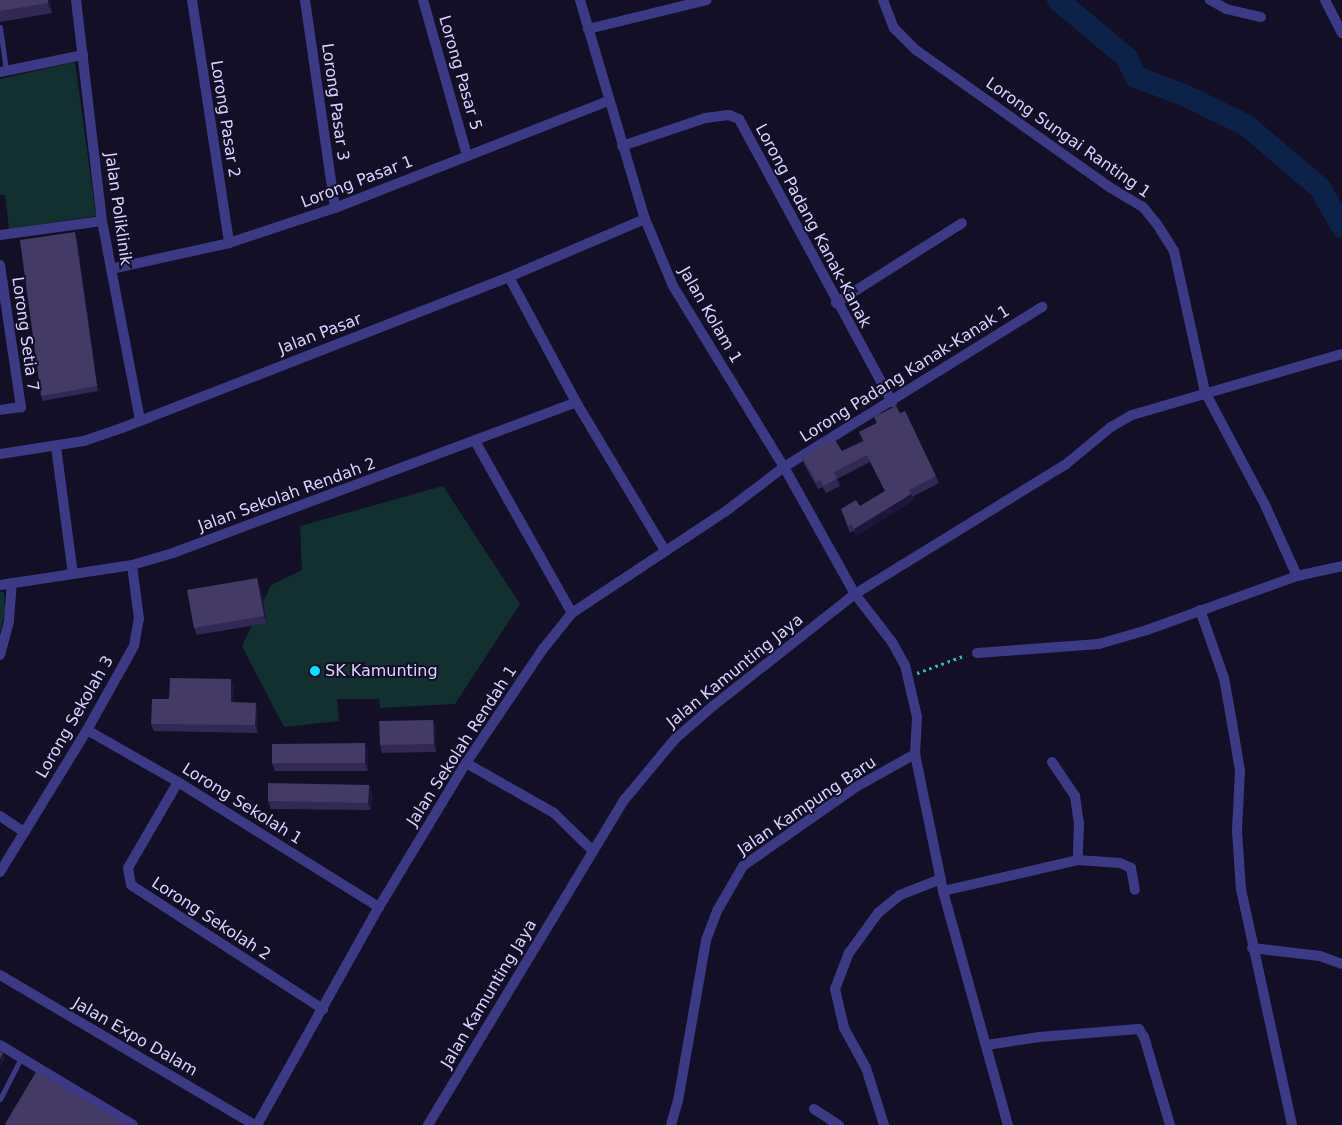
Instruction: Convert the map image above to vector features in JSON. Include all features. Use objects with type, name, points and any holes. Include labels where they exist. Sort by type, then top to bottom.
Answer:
[{"type":"street","name":"Jalan Poliklinik","points":[[76,0],[102,221],[140,420]]},
{"type":"street","name":"Lorong Pasar 2","points":[[192,0],[229,243]]},
{"type":"street","name":"Lorong Pasar 3","points":[[305,0],[335,208]]},
{"type":"street","name":"Lorong Pasar 5","points":[[423,0],[467,155]]},
{"type":"street","name":"Jalan Kolam 1","points":[[580,0],[608,101],[645,219],[673,286],[784,467],[855,594],[892,642],[909,676],[917,716],[915,754],[943,891],[1008,1125]]},
{"type":"street","points":[[588,29],[706,0]]},
{"type":"street","name":"Lorong Sungai Ranting 1","points":[[883,0],[894,28],[916,50],[1111,188],[1143,207],[1157,224],[1174,251],[1205,392],[1265,505],[1297,576]]},
{"type":"street","points":[[1210,0],[1226,10],[1261,17]]},
{"type":"street","points":[[1325,0],[1342,33]]},
{"type":"street","points":[[3,72],[83,55]]},
{"type":"street","name":"Lorong Pasar 1","points":[[111,269],[229,243],[335,208],[608,101]]},
{"type":"street","name":"Lorong Padang Kanak-Kanak","points":[[622,146],[705,118],[729,115],[739,119],[836,303],[892,402]]},
{"type":"street","name":"Jalan Pasar","points":[[0,454],[56,447],[84,441],[509,277],[645,219]]},
{"type":"street","points":[[0,236],[102,221]]},
{"type":"street","points":[[836,303],[962,223]]},
{"type":"street","name":"Lorong Setia 7","points":[[0,265],[3,304],[21,406],[0,410]]},
{"type":"street","points":[[509,277],[576,402],[665,551]]},
{"type":"street","name":"Lorong Padang Kanak-Kanak 1","points":[[784,467],[892,402],[1042,306]]},
{"type":"street","name":"Jalan Kamunting Jaya","points":[[428,1125],[625,798],[675,739],[855,594],[1065,465],[1111,427],[1132,415],[1205,392],[1342,354]]},
{"type":"street","name":"Jalan Sekolah Rendah 2","points":[[0,585],[132,565],[475,441],[576,402]]},
{"type":"street","points":[[475,441],[572,614]]},
{"type":"street","points":[[56,447],[73,574]]},
{"type":"street","name":"Jalan Sekolah Rendah 1","points":[[256,1125],[379,907],[466,762],[543,650],[572,614],[784,467]]},
{"type":"street","name":"Lorong Sekolah 3","points":[[0,872],[87,730],[138,634],[132,565]]},
{"type":"street","points":[[977,653],[1098,644],[1297,576],[1342,566]]},
{"type":"street","points":[[0,655],[9,622],[12,583]]},
{"type":"street","points":[[1200,610],[1224,678],[1238,762],[1237,832],[1241,889],[1252,948],[1292,1125]]},
{"type":"street","name":"Lorong Sekolah 1","points":[[87,730],[178,782],[379,907]]},
{"type":"street","name":"Jalan Kampung Baru","points":[[671,1125],[678,1101],[706,940],[717,911],[743,866],[856,787],[915,754]]},
{"type":"street","points":[[466,762],[554,813],[593,851]]},
{"type":"street","points":[[1052,762],[1075,796],[1079,823],[1078,860]]},
{"type":"street","name":"Lorong Sekolah 2","points":[[178,782],[128,868],[131,885],[323,1009]]},
{"type":"street","points":[[0,816],[24,832]]},
{"type":"street","points":[[943,891],[1078,860],[1120,863],[1132,868],[1135,890]]},
{"type":"street","points":[[884,1125],[866,1068],[844,1028],[835,989],[849,953],[878,913],[900,895],[941,879]]},
{"type":"street","points":[[1252,948],[1320,956],[1342,964]]},
{"type":"street","name":"Jalan Expo Dalam","points":[[0,975],[256,1125]]},
{"type":"street","points":[[987,1046],[1048,1036],[1138,1029],[1144,1037],[1170,1125]]},
{"type":"street","points":[[0,1045],[133,1125]]},
{"type":"street","points":[[814,1110],[839,1125]]},
{"type":"lane","points":[[0,28],[3,72]]},
{"type":"lane","points":[[0,1099],[22,1058]]},
{"type":"path","points":[[909,676],[954,658],[977,653]]},
{"type":"green space","points":[[75,62],[96,216],[9,229],[5,195],[0,195],[0,79]]},
{"type":"green space","points":[[443,486],[520,604],[455,704],[380,708],[379,699],[337,699],[339,721],[284,727],[242,646],[271,585],[302,570],[300,526]]},
{"type":"green space","points":[[0,592],[4,592],[5,612],[0,632]]},
{"type":"building","points":[[0,0],[48,0],[48,3],[0,11]]},
{"type":"building","points":[[75,232],[97,386],[41,396],[20,240]]},
{"type":"building","points":[[896,406],[900,413],[905,411],[936,476],[909,490],[911,494],[854,529],[851,524],[848,526],[841,509],[856,500],[860,506],[885,491],[867,455],[834,472],[837,479],[823,486],[820,480],[816,482],[802,457],[828,440],[829,443],[835,440],[842,451],[864,441],[859,432],[877,423],[874,417]]},
{"type":"building","points":[[257,578],[264,616],[194,628],[187,590]]},
{"type":"building","points":[[170,678],[231,679],[231,702],[256,703],[255,725],[151,724],[152,699],[169,699]]},
{"type":"building","points":[[433,720],[434,744],[380,745],[379,721]]},
{"type":"building","points":[[365,743],[365,763],[272,763],[272,744]]},
{"type":"building","points":[[268,783],[369,785],[368,803],[268,801]]},
{"type":"building","points":[[36,1072],[127,1125],[6,1125]]},
{"type":"waterway","points":[[1058,0],[1127,58],[1136,77],[1184,95],[1246,125],[1320,188],[1342,227]]},
{"type":"place","name":"SK Kamunting","points":[[315,671]]}]
